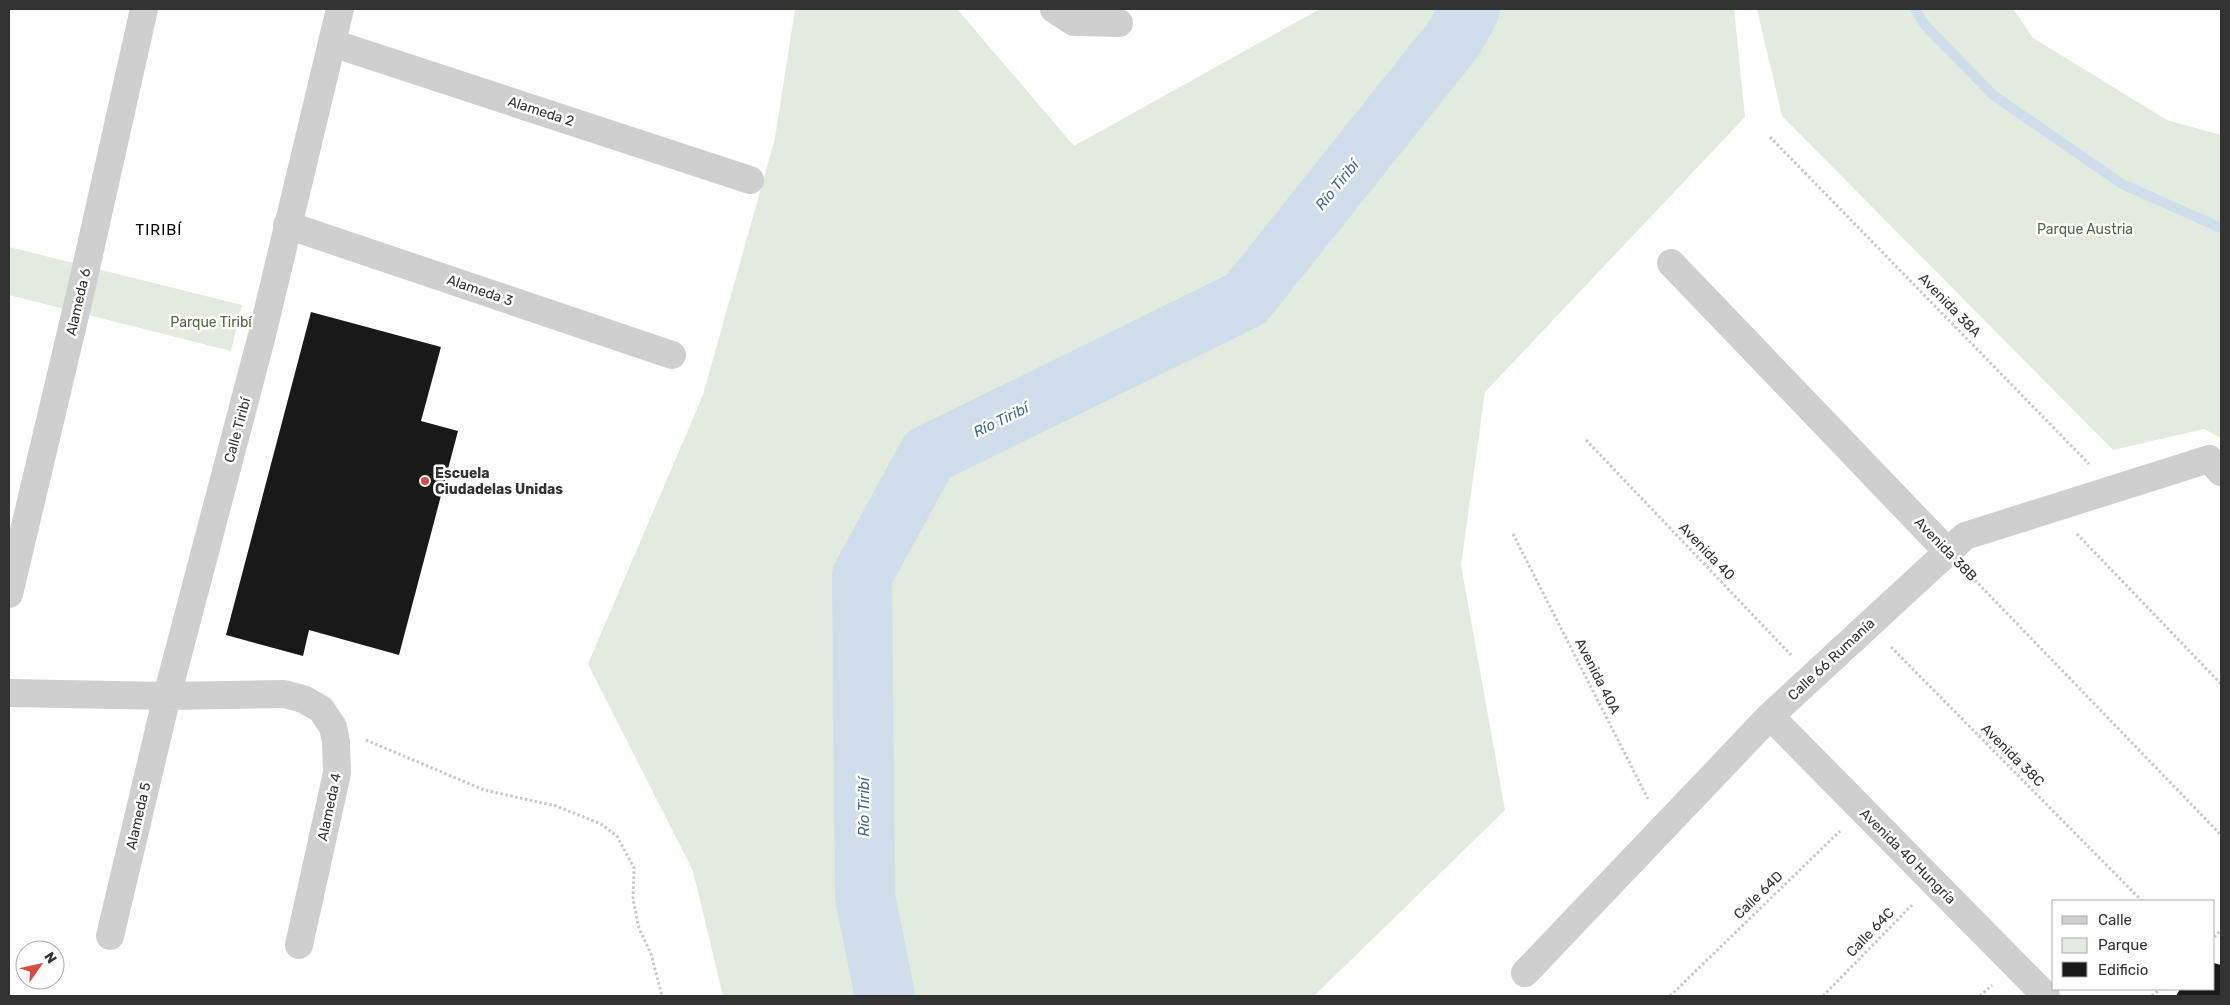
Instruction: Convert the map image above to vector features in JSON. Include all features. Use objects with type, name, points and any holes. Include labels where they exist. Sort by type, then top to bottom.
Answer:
[{"type":"street","name":"Alameda 6","points":[[9,594],[82,290],[144,9]]},
{"type":"street","name":"Calle Tiribí","points":[[167,696],[262,335],[340,9]]},
{"type":"street","points":[[1054,9],[1074,22],[1119,23]]},
{"type":"street","name":"Alameda 2","points":[[332,43],[750,180]]},
{"type":"street","name":"Alameda 3","points":[[287,225],[672,355]]},
{"type":"street","name":"Avenida 38B","points":[[1671,263],[1948,552]]},
{"type":"street","name":"Calle 66 Rumanía","points":[[1526,973],[1770,716],[1965,536],[2114,490],[2215,466]]},
{"type":"street","points":[[9,693],[167,696]]},
{"type":"street","name":"Alameda 4","points":[[167,696],[284,694],[303,699],[321,709],[333,727],[336,742],[337,773],[299,945]]},
{"type":"street","name":"Alameda 5","points":[[110,936],[167,696]]},
{"type":"street","name":"Avenida 40 Hungría","points":[[1770,716],[2046,996]]},
{"type":"path","name":"Avenida 38A","points":[[1770,137],[2114,490]]},
{"type":"path","name":"Avenida 40","points":[[1586,440],[1812,677]]},
{"type":"path","points":[[2052,508],[2221,684]]},
{"type":"path","name":"Avenida 40A","points":[[1513,534],[1663,828]]},
{"type":"path","name":"Avenida 38B","points":[[1948,552],[2221,835]]},
{"type":"path","name":"Avenida 38C","points":[[1869,624],[2141,900]]},
{"type":"path","points":[[333,727],[484,790],[556,806],[601,824],[617,836],[634,868],[633,899],[639,928],[651,954],[662,996]]},
{"type":"path","name":"Calle 64D","points":[[1670,996],[1862,809]]},
{"type":"path","name":"Calle 64C","points":[[1822,996],[1934,883]]},
{"type":"green space","points":[[795,9],[957,9],[1074,146],[1320,9],[1734,9],[1745,117],[1485,392],[1461,565],[1505,810],[1314,996],[723,996],[693,871],[588,664],[703,395],[775,138]]},
{"type":"green space","name":"Parque Austria","points":[[1757,9],[2013,9],[2033,38],[2167,120],[2221,135],[2221,438],[2204,429],[2113,450],[1782,116]]},
{"type":"green space","name":"Parque Tiribí","points":[[9,247],[242,305],[231,351],[9,295]]},
{"type":"building","points":[[311,312],[441,347],[421,421],[458,431],[399,655],[309,630],[303,656],[226,635]]},
{"type":"building","points":[[2215,963],[2221,965],[2221,996],[2176,996],[2179,990],[2215,990]]},
{"type":"waterway","name":"Río Tiribí","points":[[885,996],[865,897],[862,576],[928,455],[1246,299],[1455,37],[1470,9]]},
{"type":"waterway","points":[[1915,9],[1924,24],[1993,95],[2122,184],[2221,228]]},
{"type":"place","name":"Escuela Ciudadelas Unidas","points":[[425,481]]},
{"type":"district","name":"TIRIBÍ","points":[[159,230]]}]
